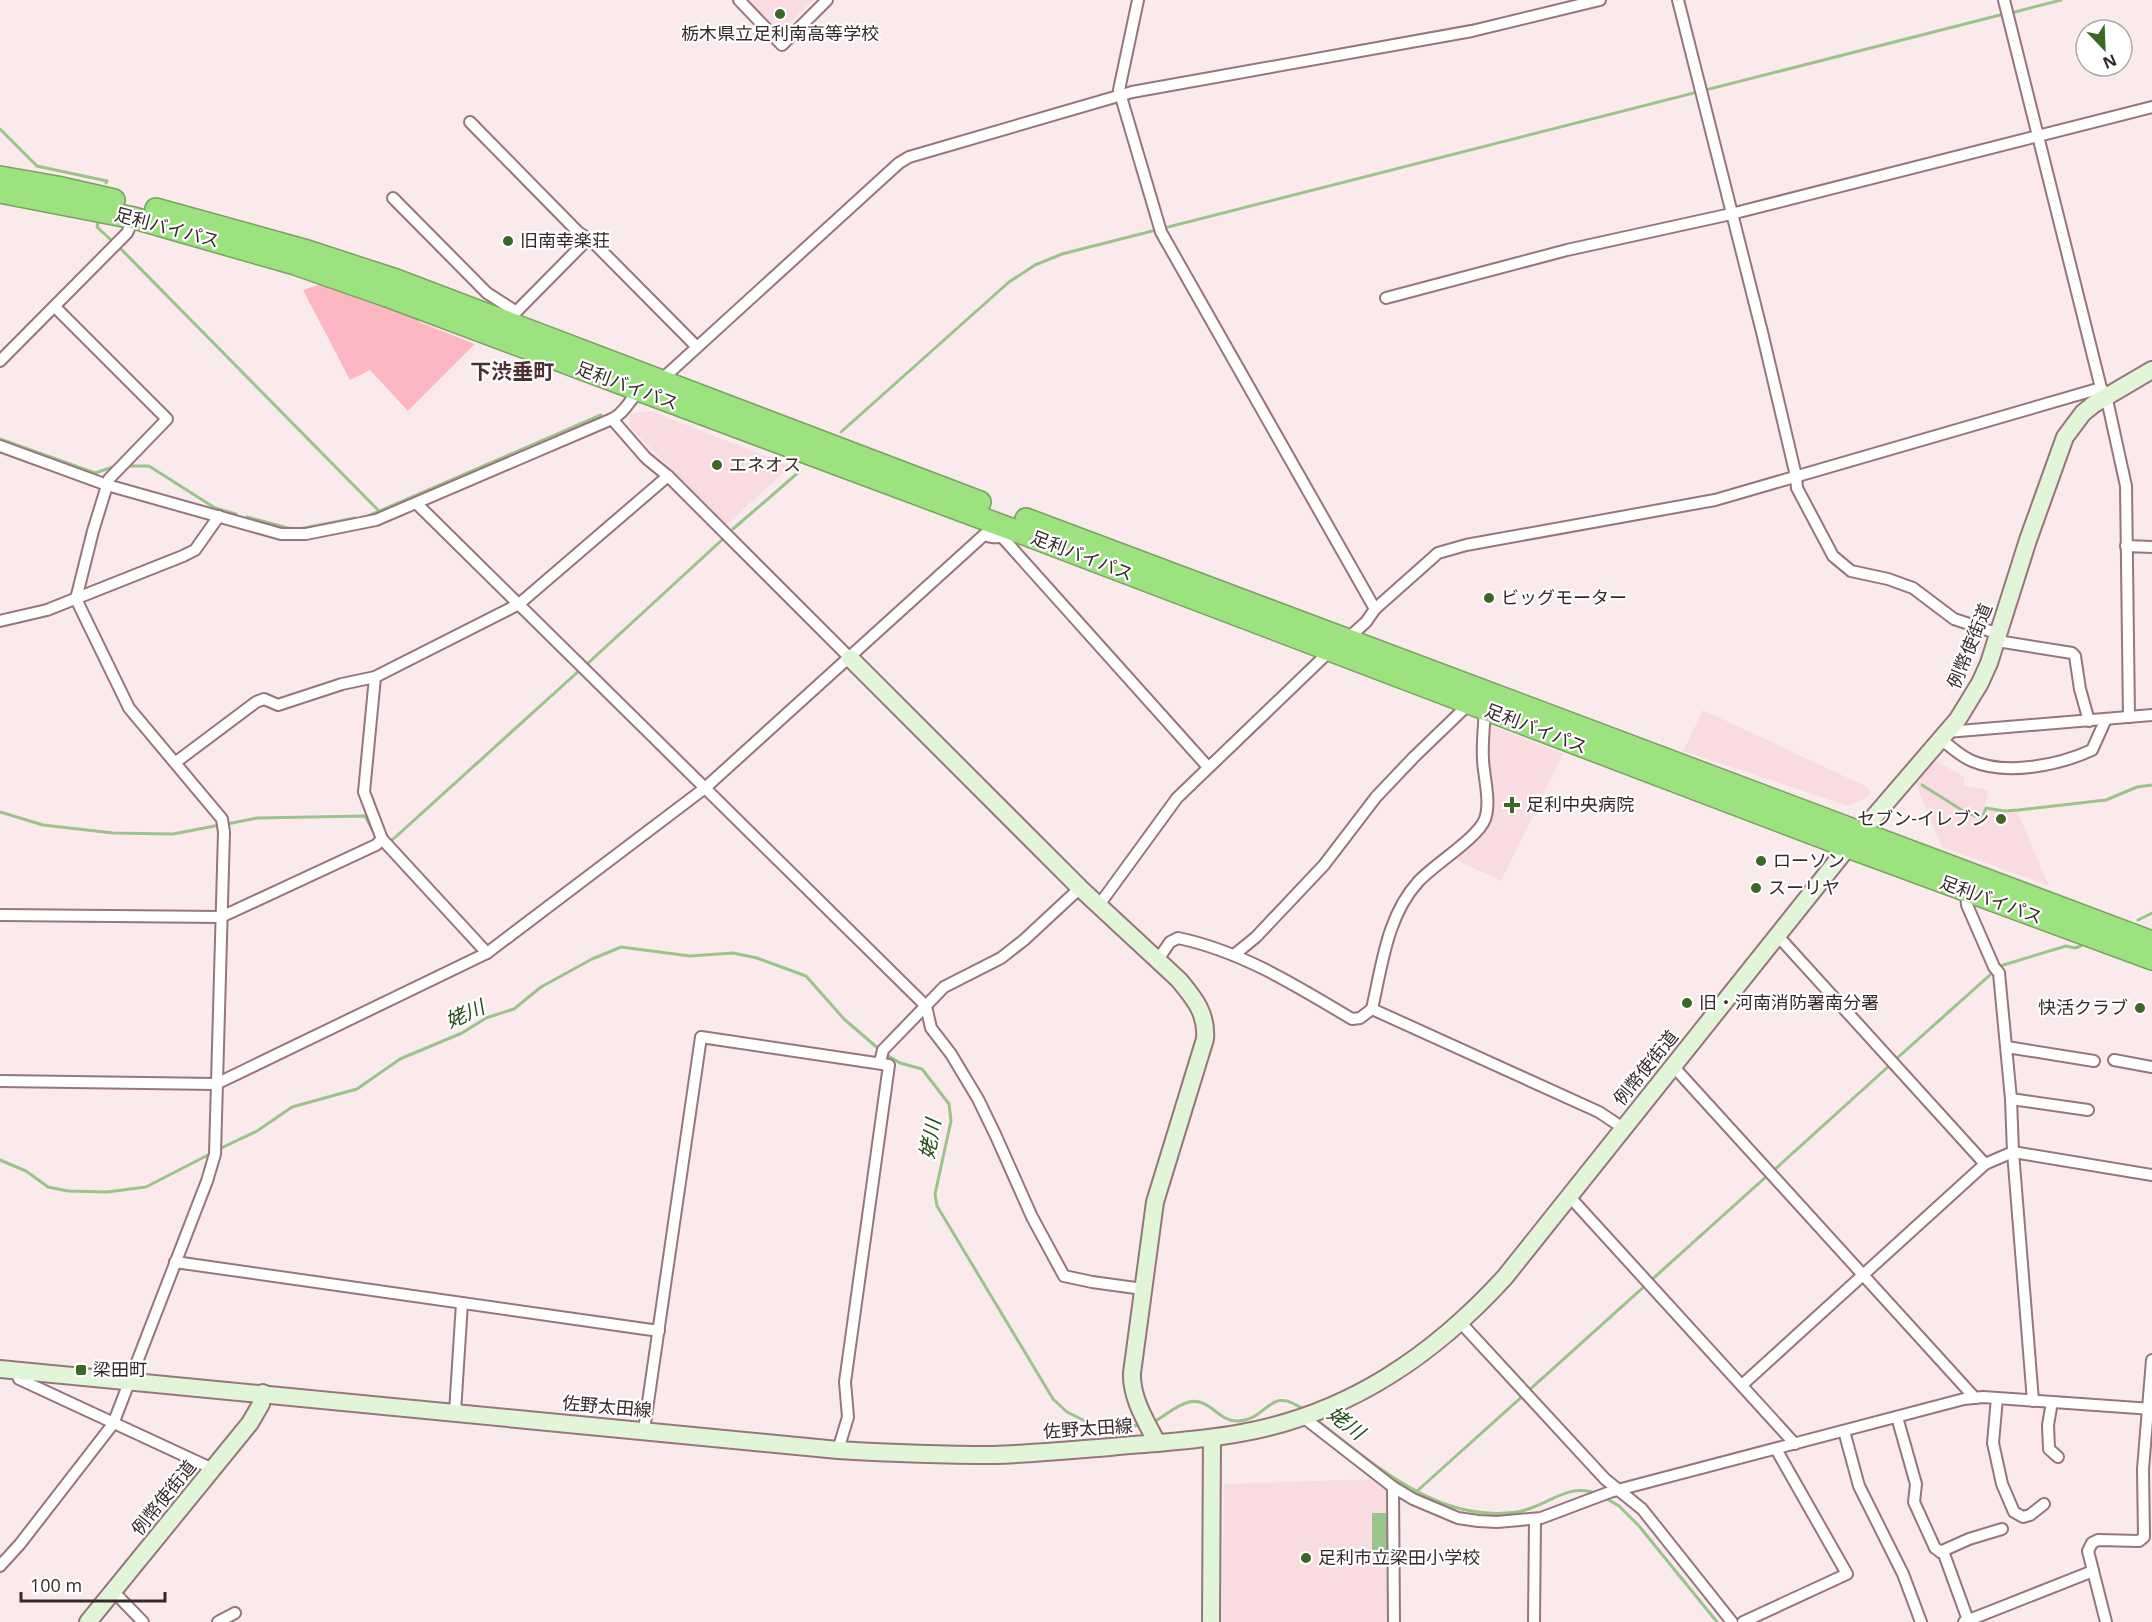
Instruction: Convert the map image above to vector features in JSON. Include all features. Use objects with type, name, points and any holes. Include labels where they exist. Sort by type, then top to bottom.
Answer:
[{"type":"highway","name":"足利バイパス","points":[[0,177],[159,210],[304,250],[512,317],[661,380],[1348,639],[1854,839],[1966,890],[2152,959]]},
{"type":"highway","name":"足利バイパス","points":[[0,192],[134,218],[295,264],[387,296],[640,390],[1005,532],[1477,707],[2152,942]]},
{"type":"main road","name":"例幣使街道","points":[[1212,1438],[1243,1433],[1308,1414],[1349,1397],[1392,1375],[1461,1323],[1504,1276],[1854,839],[1944,736],[1970,702],[1998,638],[2058,451],[2065,437],[2083,413],[2104,392],[2152,370]]},
{"type":"main road","points":[[850,658],[1080,888],[1192,995],[1204,1016],[1206,1027],[1200,1059],[1155,1202],[1143,1289],[1132,1384],[1136,1400],[1152,1432]]},
{"type":"main road","name":"佐野太田線","points":[[8,1370],[838,1450],[934,1455],[995,1455],[1152,1432],[1212,1438]]},
{"type":"main road","name":"例幣使街道","points":[[87,1622],[254,1418],[261,1404],[263,1393]]},
{"type":"main road","points":[[1212,1438],[1212,1622]]},
{"type":"street","points":[[739,0],[782,45],[827,0]]},
{"type":"street","points":[[1138,0],[1119,87],[1161,232],[1375,609]]},
{"type":"street","points":[[0,446],[107,485],[281,534],[293,535],[370,522],[621,415],[629,400],[640,390],[661,380],[899,163],[922,152],[1120,96],[1472,32],[1600,0]]},
{"type":"street","points":[[1678,0],[1762,332],[1797,488],[1833,556],[1851,571],[1888,579],[1913,588],[1954,619],[1998,638],[2072,653],[2075,656],[2080,689],[2089,721]]},
{"type":"street","points":[[2004,0],[2127,486],[2129,717]]},
{"type":"street","points":[[1386,298],[1567,250],[1731,214],[2152,106]]},
{"type":"street","points":[[470,122],[578,232],[593,242],[696,346]]},
{"type":"street","points":[[393,198],[487,293],[510,306],[512,317]]},
{"type":"street","points":[[0,361],[127,232],[134,218]]},
{"type":"street","points":[[512,317],[588,239]]},
{"type":"street","points":[[0,1566],[20,1544],[113,1424],[207,1181],[215,1154],[222,819],[129,708],[76,599],[109,479],[167,419],[54,307]]},
{"type":"street","points":[[1099,905],[1177,798],[1329,651],[1348,639],[1366,622],[1375,609],[1438,553],[1466,545],[1715,500],[2104,392]]},
{"type":"street","points":[[612,419],[646,458],[668,476],[850,658]]},
{"type":"street","points":[[176,762],[256,702],[264,699],[278,705],[342,684],[375,677],[519,604],[668,476]]},
{"type":"street","points":[[416,503],[926,1006],[931,1028],[951,1054],[978,1099],[1032,1217],[1064,1276],[1143,1289]]},
{"type":"street","points":[[0,621],[47,610],[195,550],[219,516]]},
{"type":"street","points":[[0,1081],[216,1084],[487,953],[705,788],[984,535],[998,539],[1005,532],[1208,767]]},
{"type":"street","points":[[2126,546],[2152,547]]},
{"type":"street","points":[[375,677],[364,792],[381,839],[487,953]]},
{"type":"street","points":[[1234,956],[1256,937],[1324,865],[1376,797],[1414,757],[1477,707]]},
{"type":"street","points":[[1157,961],[1170,942],[1178,938],[1213,947],[1234,956],[1297,986],[1352,1019],[1360,1018],[1372,1009],[1394,919],[1405,898],[1420,880],[1484,822],[1487,808],[1477,707]]},
{"type":"street","points":[[1944,736],[2152,715]]},
{"type":"street","points":[[1944,736],[1961,756],[1979,764],[2009,767],[2042,766],[2061,762],[2092,750],[2106,719]]},
{"type":"street","points":[[0,915],[221,917],[376,845],[381,839]]},
{"type":"street","points":[[880,1062],[883,1050],[944,987],[1001,958],[1080,888]]},
{"type":"street","points":[[1966,890],[1967,905],[1996,970],[2007,1047],[2033,1401]]},
{"type":"street","points":[[1778,936],[1985,1164]]},
{"type":"street","points":[[1372,1009],[1599,1112],[1623,1128]]},
{"type":"street","points":[[644,1430],[701,1037],[889,1065],[845,1383],[848,1417],[838,1450]]},
{"type":"street","points":[[2007,1047],[2094,1061]]},
{"type":"street","points":[[2114,1060],[2152,1067]]},
{"type":"street","points":[[1673,1066],[1975,1398]]},
{"type":"street","points":[[2012,1099],[2088,1110]]},
{"type":"street","points":[[1742,1385],[1985,1164],[2013,1152],[2152,1175]]},
{"type":"street","points":[[1569,1196],[1795,1444]]},
{"type":"street","points":[[175,1262],[659,1331]]},
{"type":"street","points":[[455,1412],[462,1304]]},
{"type":"street","points":[[1461,1323],[1614,1491],[1642,1509],[1732,1622]]},
{"type":"street","points":[[2106,1622],[2088,1551],[2094,1541],[2139,1541],[2144,1537],[2143,1469],[2150,1409],[2152,1360]]},
{"type":"street","points":[[8,1370],[19,1379],[213,1469]]},
{"type":"street","points":[[1308,1414],[1393,1487],[1429,1507],[1458,1518],[1478,1521],[1535,1519],[1614,1491],[1975,1398],[2150,1409]]},
{"type":"street","points":[[1997,1398],[1993,1443],[2002,1484],[2014,1512],[2023,1517],[2030,1515],[2044,1504]]},
{"type":"street","points":[[2052,1402],[2048,1425],[2049,1449],[2058,1457]]},
{"type":"street","points":[[1897,1417],[1916,1485],[1914,1502],[1935,1548],[1944,1554],[1966,1621],[2092,1571]]},
{"type":"street","points":[[1844,1431],[1859,1486],[1903,1574],[1921,1622]]},
{"type":"street","points":[[1743,1622],[1847,1574],[1776,1449]]},
{"type":"street","points":[[1393,1487],[1394,1622]]},
{"type":"street","points":[[1534,1622],[1535,1519]]},
{"type":"street","points":[[1940,1552],[1969,1539],[2002,1529]]},
{"type":"street","points":[[113,1591],[143,1622]]},
{"type":"street","points":[[218,1622],[235,1613]]},
{"type":"shaded area","name":"栃木県立足利南高等学校","points":[[747,0],[813,0],[784,28],[775,29]]},
{"type":"shaded area","points":[[321,284],[417,318],[419,322],[475,344],[408,411],[370,370],[350,380],[303,290]]},
{"type":"shaded area","points":[[651,411],[791,466],[726,525],[629,426],[630,414]]},
{"type":"shaded area","points":[[1703,710],[1863,785],[1871,791],[1866,798],[1848,806],[1683,751]]},
{"type":"shaded area","name":"足利中央病院","points":[[1486,723],[1563,754],[1501,881],[1450,857],[1486,814]]},
{"type":"shaded area","points":[[1933,759],[1964,777],[1964,786],[1989,790],[1982,817],[1966,811],[1923,784],[1964,813],[1983,820],[1987,809],[2017,811],[2049,886],[1942,847],[1914,780]]},
{"type":"shaded area","name":"足利市立梁田小学校","points":[[1373,1479],[1390,1494],[1390,1622],[1222,1622],[1224,1484]]},
{"type":"shaded area","points":[[1372,1513],[1389,1513],[1389,1550],[1372,1550]]},
{"type":"waterway","points":[[2011,13],[2061,0]]},
{"type":"waterway","points":[[841,432],[1009,282],[1035,265],[1062,254],[2004,14]]},
{"type":"waterway","points":[[1320,53],[1484,23]]},
{"type":"waterway","points":[[0,129],[37,166],[107,181],[106,183]]},
{"type":"waterway","points":[[98,223],[97,227],[110,239]]},
{"type":"waterway","points":[[121,249],[379,511]]},
{"type":"waterway","points":[[368,516],[601,415]]},
{"type":"waterway","points":[[0,439],[95,473],[113,467]]},
{"type":"waterway","points":[[128,466],[149,466],[215,508],[236,514]]},
{"type":"waterway","points":[[733,529],[800,471]]},
{"type":"waterway","points":[[247,517],[299,529],[355,518]]},
{"type":"waterway","points":[[586,665],[724,538]]},
{"type":"waterway","points":[[390,842],[581,669]]},
{"type":"waterway","points":[[1922,785],[1965,812],[1982,818],[1986,808],[2004,811],[2106,800],[2137,787],[2152,785]]},
{"type":"waterway","points":[[0,812],[43,825],[113,833],[173,834],[220,825]]},
{"type":"waterway","points":[[227,824],[257,818],[365,816],[374,833]]},
{"type":"waterway","points":[[2138,920],[2152,913]]},
{"type":"waterway","points":[[1895,1060],[2000,966],[2066,946],[2075,948],[2081,946]]},
{"type":"waterway","name":"姥川","points":[[217,1150],[257,1131],[292,1107],[357,1089],[400,1059],[462,1033],[486,1018],[514,1009],[541,987],[592,959],[621,947],[690,956],[733,953],[757,958],[806,976],[844,1019],[880,1050]]},
{"type":"waterway","name":"姥川","points":[[885,1054],[900,1063],[922,1069],[949,1104],[951,1121],[935,1194],[937,1206],[1053,1399],[1067,1412],[1091,1424],[1143,1426]]},
{"type":"waterway","points":[[1773,1171],[1890,1065]]},
{"type":"waterway","name":"姥川","points":[[0,1160],[26,1171],[48,1187],[68,1191],[107,1192],[146,1187],[212,1153]]},
{"type":"waterway","points":[[1416,1492],[1768,1175]]},
{"type":"waterway","name":"姥川","points":[[1152,1423],[1179,1406],[1196,1401],[1209,1406],[1232,1421],[1249,1419],[1270,1405],[1283,1400],[1304,1410]]},
{"type":"waterway","name":"姥川","points":[[1314,1418],[1383,1471],[1433,1499],[1460,1509],[1488,1513],[1517,1512],[1538,1506],[1565,1493],[1574,1491],[1595,1493]]},
{"type":"waterway","name":"姥川","points":[[1604,1497],[1619,1506],[1639,1526],[1717,1622]]},
{"type":"place","name":"栃木県立足利南高等学校","points":[[780,14]]},
{"type":"place","name":"旧南幸楽荘","points":[[508,241]]},
{"type":"place","name":"エネオス","points":[[717,465]]},
{"type":"place","name":"ビッグモーター","points":[[1489,598]]},
{"type":"place","name":"足利中央病院","points":[[1512,805]]},
{"type":"place","name":"セブン-イレブン","points":[[2001,819]]},
{"type":"place","name":"ローソン","points":[[1761,861]]},
{"type":"place","name":"スーリヤ","points":[[1756,888]]},
{"type":"place","name":"旧・河南消防署南分署","points":[[1687,1003]]},
{"type":"place","name":"快活クラブ","points":[[2140,1008]]},
{"type":"place","name":"梁田町","points":[[81,1370]]},
{"type":"place","name":"足利市立梁田小学校","points":[[1306,1558]]},
{"type":"district","name":"下渋垂町","points":[[512,372]]}]
